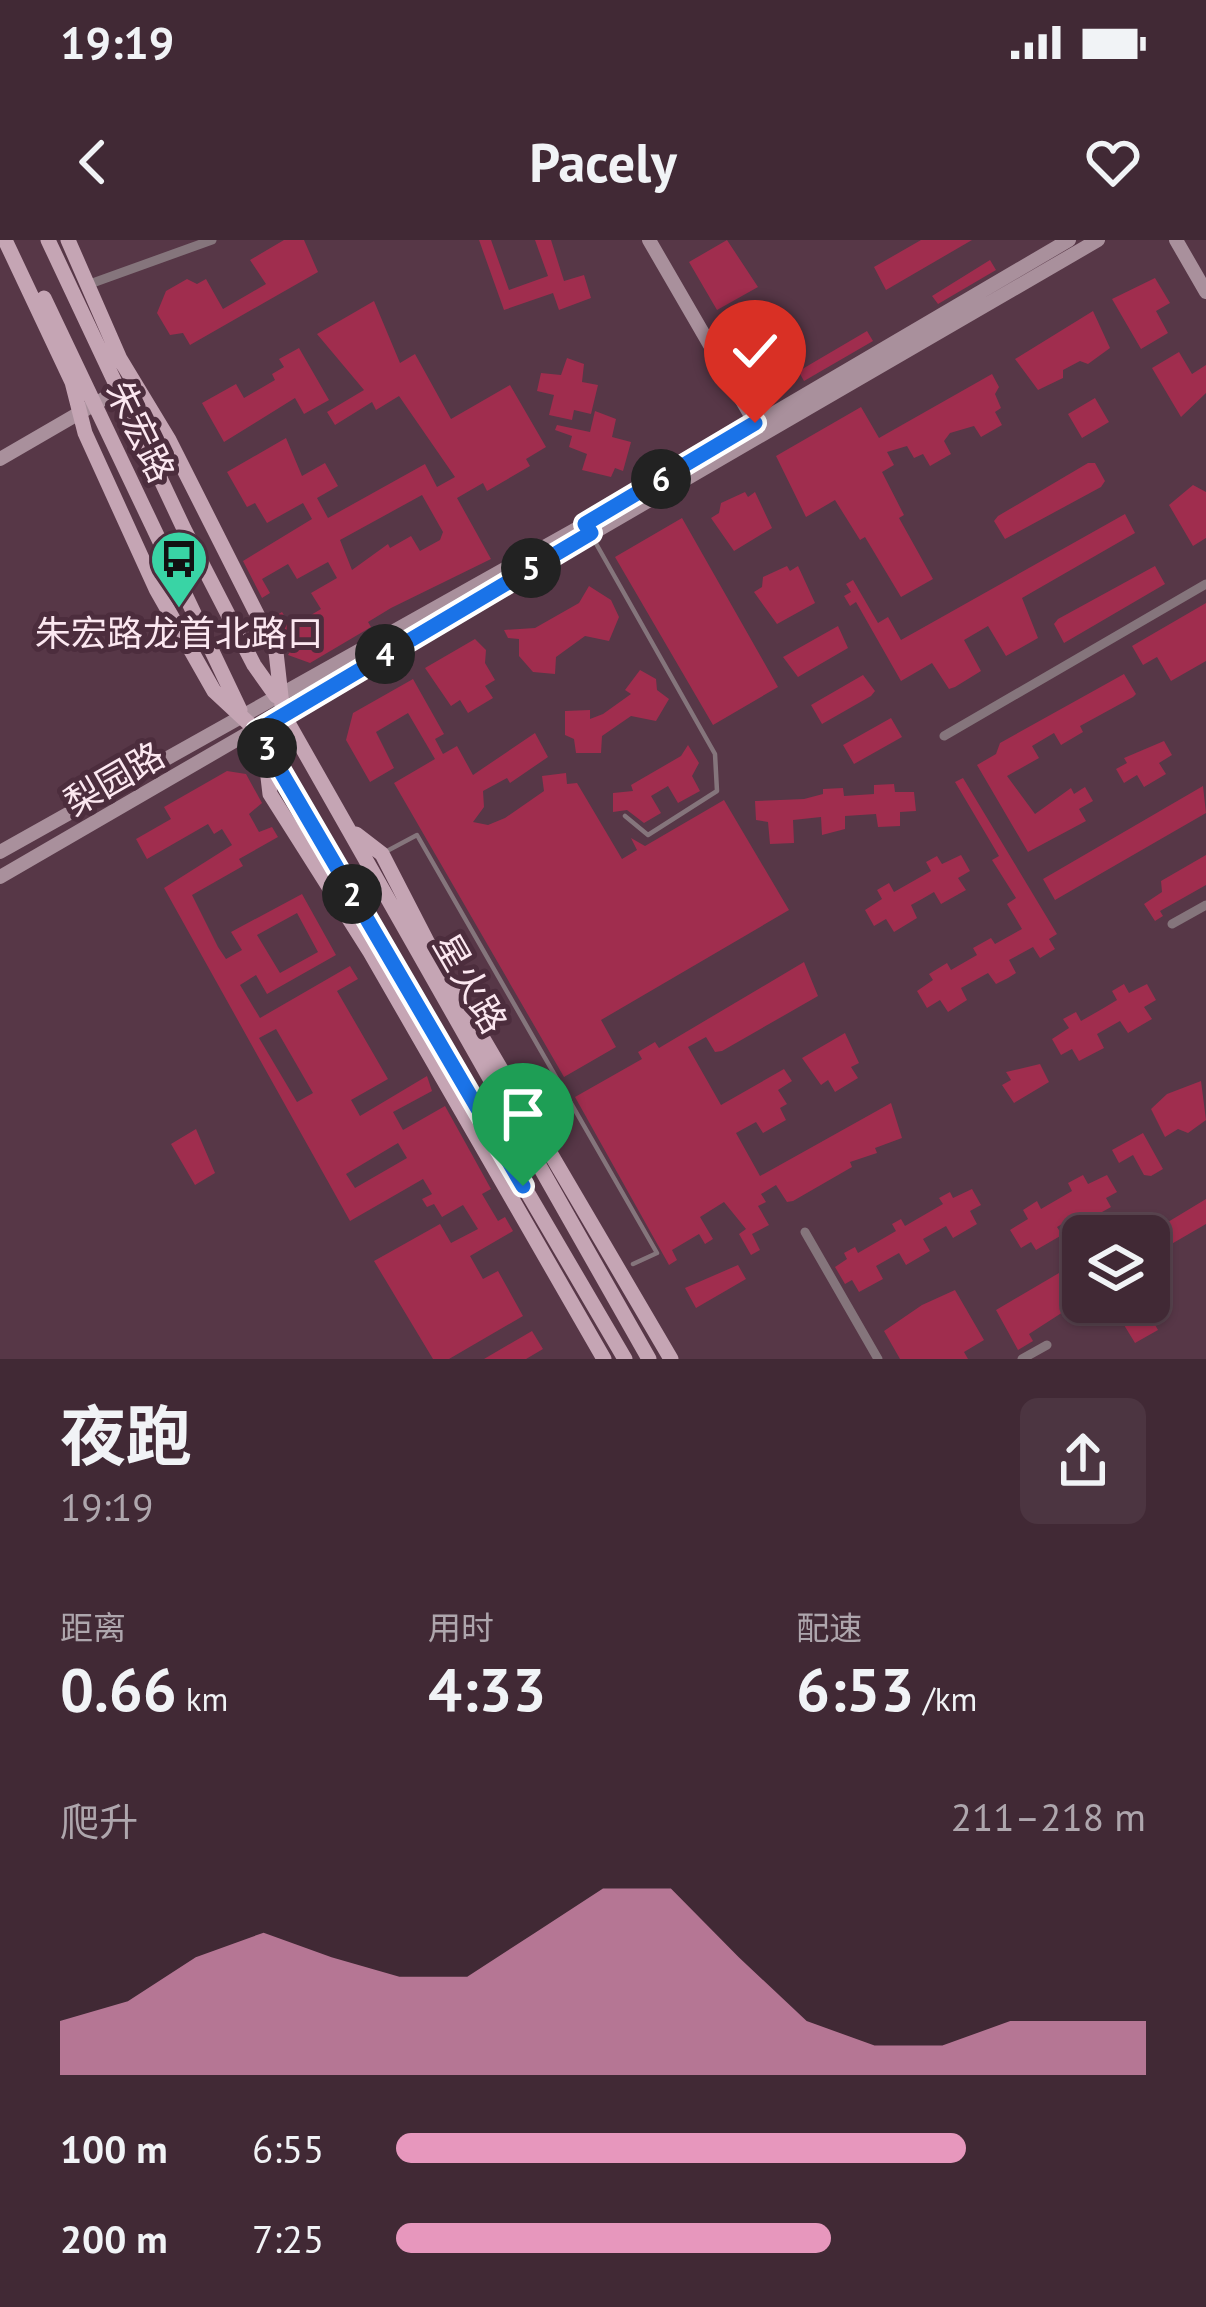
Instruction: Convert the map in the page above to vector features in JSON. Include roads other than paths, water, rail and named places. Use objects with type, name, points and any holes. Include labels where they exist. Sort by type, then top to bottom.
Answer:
[{"type":"main road","points":[[5,240],[87,407],[157,589],[214,691],[242,712]]},
{"type":"main road","name":"朱宏路","points":[[16,240],[87,407],[242,712]]},
{"type":"main road","name":"朱宏路","points":[[48,240],[254,665],[280,706]]},
{"type":"main road","points":[[68,240],[141,393],[276,652],[280,706]]},
{"type":"main road","points":[[100,350],[141,393]]},
{"type":"main road","name":"星火路","points":[[280,706],[650,1359]]},
{"type":"main road","name":"星火路","points":[[242,712],[396,965],[444,1064],[516,1190],[625,1359]]},
{"type":"main road","points":[[260,737],[270,794],[444,1064]]},
{"type":"main road","points":[[348,828],[382,854],[434,955],[671,1359]]},
{"type":"main road","points":[[350,922],[396,965]]},
{"type":"main road","points":[[516,1190],[604,1359]]},
{"type":"main road","points":[[606,1277],[644,1318]]},
{"type":"main road","points":[[571,1298],[607,1326]]},
{"type":"street","points":[[87,285],[212,240]]},
{"type":"street","points":[[649,240],[759,429]]},
{"type":"street","points":[[280,706],[759,429],[1069,240]]},
{"type":"street","points":[[759,429],[1098,240]]},
{"type":"street","points":[[1176,240],[1206,292]]},
{"type":"street","points":[[0,459],[119,390]]},
{"type":"street","points":[[944,736],[1206,584]]},
{"type":"street","name":"梨园路","points":[[0,852],[242,712],[280,706]]},
{"type":"street","name":"梨园路","points":[[0,877],[260,737],[280,706]]},
{"type":"street","points":[[1172,924],[1206,905]]},
{"type":"street","points":[[805,1232],[878,1359]]},
{"type":"street","points":[[1022,1359],[1047,1345]]},
{"type":"lane","points":[[588,529],[716,754],[717,791],[648,836],[625,816]]},
{"type":"lane","points":[[382,854],[417,836],[657,1253],[633,1264]]},
{"type":"place","name":"朱宏路龙首北路口","points":[[179,610]]}]
